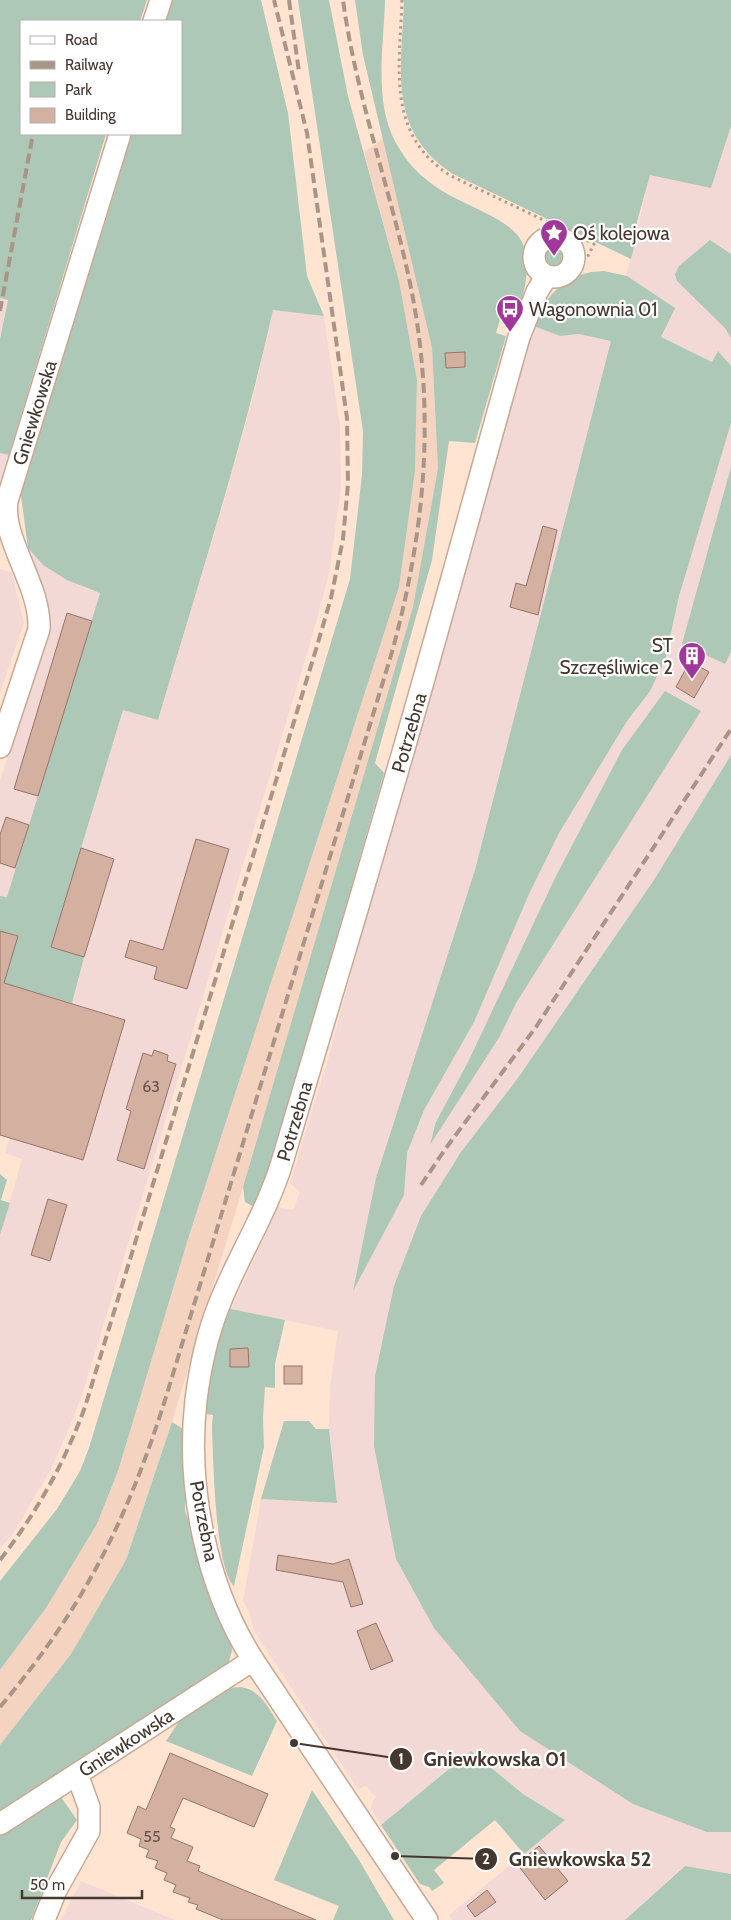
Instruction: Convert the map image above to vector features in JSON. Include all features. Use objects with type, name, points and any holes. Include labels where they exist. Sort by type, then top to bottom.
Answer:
[{"type":"street","points":[[154,20],[161,0]]},
{"type":"street","name":"Gniewkowska","points":[[0,747],[39,629],[40,618],[30,584],[6,522],[7,501],[120,135]]},
{"type":"street","name":"Potrzebna","points":[[427,1920],[253,1660],[235,1630],[216,1581],[208,1553],[197,1495],[194,1431],[202,1366],[218,1306],[280,1172],[404,750],[519,337],[537,292],[546,276]]},
{"type":"street","name":"Gniewkowska","points":[[0,1824],[253,1660]]},
{"type":"street","points":[[44,1920],[56,1890],[90,1831],[89,1807],[77,1774]]},
{"type":"path","points":[[402,0],[401,102],[407,126],[419,148],[437,166],[451,176],[594,244],[587,258]]},
{"type":"shaded area","points":[[731,0],[731,1874],[684,1866],[625,1920],[452,1920],[449,1915],[565,1820],[523,1794],[471,1751],[381,1825],[371,1809],[372,1802],[376,1797],[366,1786],[358,1789],[254,1631],[250,1614],[243,1601],[261,1499],[337,1503],[329,1429],[330,1387],[338,1331],[231,1309],[278,1207],[293,1210],[300,1192],[290,1183],[328,1059],[531,325],[560,336],[579,334],[611,340],[650,175]]},
{"type":"shaded area","points":[[383,139],[432,348],[438,468],[413,607],[243,1187],[172,1422],[126,1560],[71,1654],[0,1745],[0,1670],[46,1608],[97,1524],[118,1471],[188,1239],[399,587],[415,471],[417,380],[399,281],[364,152]]},
{"type":"shaded area","points":[[0,298],[8,299],[0,339]]},
{"type":"shaded area","points":[[273,310],[324,316],[340,426],[341,487],[329,574],[312,637],[84,1389],[51,1469],[13,1534],[0,1548],[0,1235],[22,1159],[5,1153],[52,997],[72,1003],[83,957],[51,947],[123,710],[158,720],[229,484],[254,393]]},
{"type":"shaded area","points":[[0,453],[9,455],[0,494]]},
{"type":"shaded area","points":[[28,548],[43,565],[87,589],[100,593],[7,897],[0,896],[0,780],[48,633],[49,613]]},
{"type":"shaded area","points":[[0,569],[12,572],[24,623],[0,693]]},
{"type":"shaded area","points":[[81,1881],[175,1920],[61,1920]]},
{"type":"green space","points":[[0,0],[147,0],[140,20],[20,20],[20,135],[106,135],[9,455],[0,453],[0,339],[8,300],[0,298]]},
{"type":"green space","points":[[170,0],[261,0],[288,113],[307,276],[324,316],[273,310],[234,465],[158,720],[123,710],[51,947],[84,957],[72,1003],[3,983],[17,936],[0,931],[0,896],[7,897],[100,593],[67,580],[43,565],[28,548],[20,488],[132,135],[182,135],[182,20],[164,20]]},
{"type":"green space","points":[[298,0],[329,0],[348,96],[399,281],[417,380],[415,471],[399,587],[188,1239],[118,1471],[97,1524],[46,1608],[0,1670],[0,1581],[57,1509],[80,1471],[89,1448],[350,579],[362,475],[363,431]]},
{"type":"green space","points":[[355,0],[385,0],[382,91],[384,109],[396,143],[408,161],[422,176],[447,194],[494,217],[508,226],[518,236],[524,247],[527,262],[526,282],[520,306],[505,302],[496,333],[506,336],[475,443],[449,441],[432,560],[375,763],[384,773],[269,1173],[254,1207],[245,1202],[243,1187],[413,607],[438,468],[432,348],[363,55]]},
{"type":"green space","points":[[404,0],[731,0],[731,126],[711,188],[650,175],[637,222],[638,230],[631,259],[453,174],[432,157],[417,138],[408,118],[401,74]]},
{"type":"green space","points":[[710,240],[731,254],[731,338],[725,328],[677,281],[675,274],[679,266]]},
{"type":"green space","points":[[553,245],[561,249],[565,257],[561,265],[553,269],[545,265],[541,257],[545,249]]},
{"type":"green space","points":[[604,271],[627,276],[675,308],[661,337],[712,362],[718,351],[731,366],[731,423],[679,596],[665,660],[650,691],[627,721],[559,833],[529,894],[474,1022],[424,1110],[407,1153],[404,1195],[353,1291],[376,1178],[475,870],[611,341],[579,334],[560,336],[531,325],[552,295],[569,280],[590,272]]},
{"type":"green space","points":[[731,467],[731,652],[725,664],[682,644]]},
{"type":"green space","points":[[665,691],[701,711],[516,1003],[500,1036],[430,1145],[436,1122],[468,1062],[555,878],[622,750]]},
{"type":"green space","points":[[731,755],[731,1832],[707,1832],[633,1804],[520,1731],[434,1628],[396,1559],[374,1446],[375,1376],[394,1286],[421,1216],[461,1152],[518,1078],[654,880]]},
{"type":"green space","points":[[0,1174],[7,1180],[1,1200],[10,1203],[0,1235]]},
{"type":"green space","points":[[226,1308],[285,1320],[275,1364],[275,1388],[265,1387],[264,1447],[234,1586],[228,1575],[219,1536],[213,1461],[213,1415],[206,1414],[211,1361]]},
{"type":"green space","points":[[284,1421],[309,1421],[316,1429],[329,1429],[337,1503],[261,1499]]},
{"type":"green space","points":[[172,1422],[185,1430],[185,1511],[231,1637],[232,1650],[229,1662],[0,1812],[0,1745],[71,1654],[126,1560]]},
{"type":"green space","points":[[241,1687],[258,1695],[277,1721],[252,1776],[166,1741],[184,1714],[226,1688]]},
{"type":"green space","points":[[471,1751],[523,1794],[565,1820],[524,1854],[495,1820],[434,1870],[444,1883],[432,1891],[429,1887],[420,1884],[381,1825]]},
{"type":"green space","points":[[312,1790],[359,1860],[394,1920],[333,1920],[339,1906],[274,1880]]},
{"type":"green space","points":[[61,1797],[77,1820],[61,1842],[31,1920],[0,1920],[0,1836]]},
{"type":"green space","points":[[685,1866],[731,1874],[731,1920],[625,1920]]},
{"type":"building","points":[[465,352],[465,367],[446,368],[445,353]]},
{"type":"building","points":[[543,526],[557,530],[538,615],[510,607],[516,583],[526,586]]},
{"type":"building","points":[[67,613],[92,621],[38,796],[14,789]]},
{"type":"building","name":"ST Szczęśliwice 2","points":[[690,661],[709,672],[694,698],[676,687]]},
{"type":"building","points":[[6,817],[29,825],[15,868],[0,863],[0,835]]},
{"type":"building","points":[[196,839],[229,849],[187,989],[154,979],[157,967],[125,957],[130,940],[163,950]]},
{"type":"building","points":[[81,848],[114,859],[84,957],[51,947]]},
{"type":"building","points":[[0,931],[18,936],[4,983],[125,1020],[83,1160],[0,1135]]},
{"type":"building","points":[[154,1050],[168,1055],[167,1061],[176,1064],[144,1169],[117,1160],[131,1111],[126,1109],[143,1053],[152,1056]]},
{"type":"building","points":[[48,1199],[67,1205],[50,1261],[31,1255]]},
{"type":"building","points":[[248,1348],[249,1367],[230,1367],[230,1349]]},
{"type":"building","points":[[284,1366],[302,1366],[302,1384],[284,1384]]},
{"type":"building","points":[[278,1555],[333,1564],[349,1559],[363,1604],[351,1607],[343,1582],[276,1570]]},
{"type":"building","points":[[376,1623],[393,1661],[371,1670],[357,1631]]},
{"type":"building","points":[[170,1753],[268,1794],[254,1827],[183,1798],[170,1827],[175,1829],[171,1838],[193,1847],[187,1861],[200,1866],[198,1871],[316,1920],[223,1920],[196,1909],[198,1905],[188,1902],[190,1898],[173,1892],[176,1885],[164,1880],[167,1873],[155,1868],[158,1861],[146,1857],[149,1850],[139,1846],[141,1839],[127,1833],[138,1806],[146,1810]]},
{"type":"building","points":[[539,1846],[568,1881],[545,1900],[517,1864]]},
{"type":"building","points":[[487,1890],[496,1902],[475,1917],[467,1906]]},
{"type":"railway","points":[[0,1560],[26,1524],[49,1487],[85,1407],[317,646],[331,598],[343,539],[348,484],[347,418],[307,133],[274,0]]},
{"type":"railway","points":[[289,0],[299,72]]},
{"type":"railway","points":[[0,1707],[30,1670],[79,1598],[100,1561],[118,1523],[151,1442],[392,652],[404,606],[413,560],[424,468],[423,376],[410,283],[356,71],[343,0]]},
{"type":"railway","points":[[0,311],[33,135]]},
{"type":"railway","points":[[421,1185],[446,1148],[536,1027],[731,729]]},
{"type":"place","name":"Oś kolejowa","points":[[554,257]]},
{"type":"place","name":"Wagonownia 01","points":[[510,333]]},
{"type":"place","name":"ST Szczęśliwice 2","points":[[692,680]]},
{"type":"place","name":"Gniewkowska 01","points":[[294,1743]]},
{"type":"place","name":"Gniewkowska 52","points":[[395,1856]]}]
